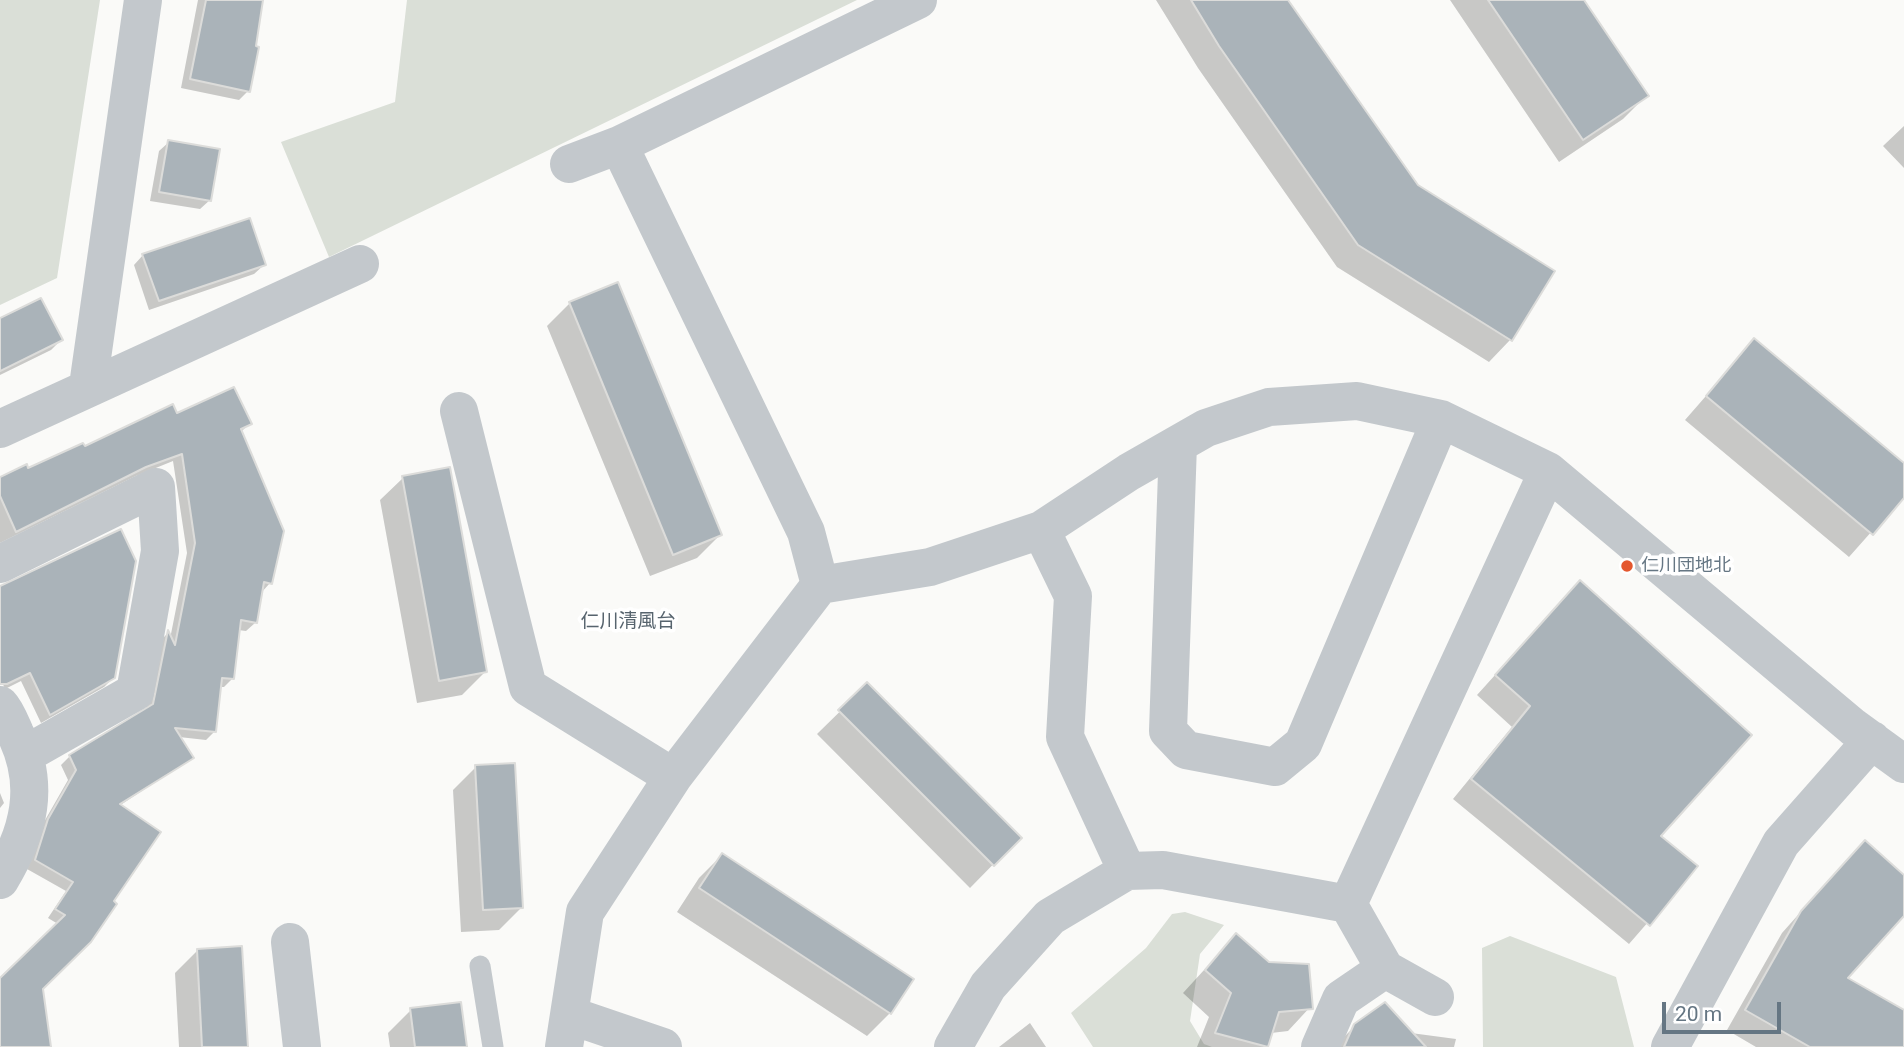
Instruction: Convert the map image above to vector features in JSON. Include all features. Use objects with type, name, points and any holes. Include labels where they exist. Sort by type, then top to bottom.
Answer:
[{"type":"street","points":[[88,386],[143,0]]},
{"type":"street","points":[[569,164],[619,145],[918,0]]},
{"type":"street","points":[[619,145],[806,532],[820,585]]},
{"type":"street","points":[[0,429],[88,386],[360,264]]},
{"type":"street","points":[[663,1047],[567,1031],[585,912],[673,777],[820,585],[930,567],[1041,530],[1206,428],[1269,407],[1357,401],[1441,419],[1548,471],[1904,764]]},
{"type":"street","points":[[459,411],[528,687],[673,777]]},
{"type":"street","points":[[1178,444],[1168,732],[1186,750],[1275,767],[1303,744],[1441,419]]},
{"type":"street","points":[[1348,904],[1548,471]]},
{"type":"street","points":[[0,564],[156,487],[160,551],[135,692],[26,754]]},
{"type":"street","points":[[1041,530],[1073,596],[1065,737],[1127,871]]},
{"type":"street","points":[[0,705],[26,754],[31,803],[10,848],[14,857],[0,880]]},
{"type":"street","points":[[1670,1047],[1781,843],[1872,740]]},
{"type":"street","points":[[953,1047],[988,986],[1050,917],[1127,871],[1163,870],[1348,904]]},
{"type":"street","points":[[1348,904],[1385,970],[1435,997]]},
{"type":"street","points":[[290,942],[302,1047]]},
{"type":"street","points":[[1320,1047],[1341,999],[1385,970]]},
{"type":"lane","points":[[480,967],[493,1047]]},
{"type":"shaded area","points":[[0,0],[100,0],[57,278],[0,305]]},
{"type":"shaded area","points":[[407,0],[857,0],[329,257],[281,142],[395,102]]},
{"type":"shaded area","points":[[1185,912],[1224,925],[1200,954],[1190,1021],[1204,1044],[1212,1047],[1093,1047],[1071,1013],[1146,948],[1172,914]]},
{"type":"shaded area","points":[[1510,936],[1616,977],[1634,1047],[1483,1047],[1482,948]]},
{"type":"building","points":[[206,0],[263,0],[256,46],[259,47],[250,92],[190,79]]},
{"type":"building","points":[[1191,0],[1288,0],[1418,185],[1555,271],[1512,341],[1358,245],[1219,46]]},
{"type":"building","points":[[1488,0],[1584,0],[1649,96],[1583,140]]},
{"type":"building","points":[[168,140],[220,149],[211,201],[159,192]]},
{"type":"building","points":[[250,218],[266,265],[159,301],[142,254]]},
{"type":"building","points":[[618,282],[722,535],[673,555],[569,302]]},
{"type":"building","points":[[41,298],[63,340],[0,371],[0,318]]},
{"type":"building","points":[[1754,338],[1904,463],[1904,498],[1873,535],[1706,396]]},
{"type":"building","points":[[234,387],[252,424],[241,429],[284,531],[272,584],[264,582],[257,623],[241,620],[234,679],[222,678],[216,732],[175,728],[194,758],[120,804],[161,832],[114,901],[117,904],[91,942],[43,989],[51,1047],[0,1047],[0,978],[65,915],[55,909],[73,882],[35,860],[48,819],[76,770],[69,755],[153,704],[168,630],[175,645],[195,543],[182,454],[146,467],[16,532],[0,496],[0,477],[27,464],[28,468],[83,443],[85,446],[173,404],[177,413]]},
{"type":"building","points":[[450,467],[487,672],[439,681],[402,476]]},
{"type":"building","points":[[121,529],[136,561],[115,678],[50,715],[30,673],[7,684],[0,684],[0,586]]},
{"type":"building","points":[[1580,580],[1752,735],[1661,836],[1698,866],[1650,926],[1471,779],[1530,706],[1495,675]]},
{"type":"building","points":[[867,682],[1022,838],[994,866],[838,710]]},
{"type":"building","points":[[515,763],[523,908],[483,910],[475,765]]},
{"type":"building","points":[[1865,840],[1904,875],[1904,916],[1848,978],[1904,1010],[1904,1047],[1810,1047],[1745,1010],[1801,911]]},
{"type":"building","points":[[722,853],[914,979],[891,1014],[699,888]]},
{"type":"building","points":[[1236,933],[1269,962],[1309,964],[1313,1009],[1279,1012],[1268,1047],[1215,1033],[1231,993],[1205,970]]},
{"type":"building","points":[[242,946],[248,1047],[202,1047],[197,949]]},
{"type":"building","points":[[461,1002],[467,1047],[415,1047],[410,1008]]},
{"type":"building","points":[[1385,1002],[1426,1047],[1344,1047],[1354,1024]]},
{"type":"place","name":"仁川団地北","points":[[1627,566]]},
{"type":"district","name":"仁川清風台","points":[[628,622]]}]
